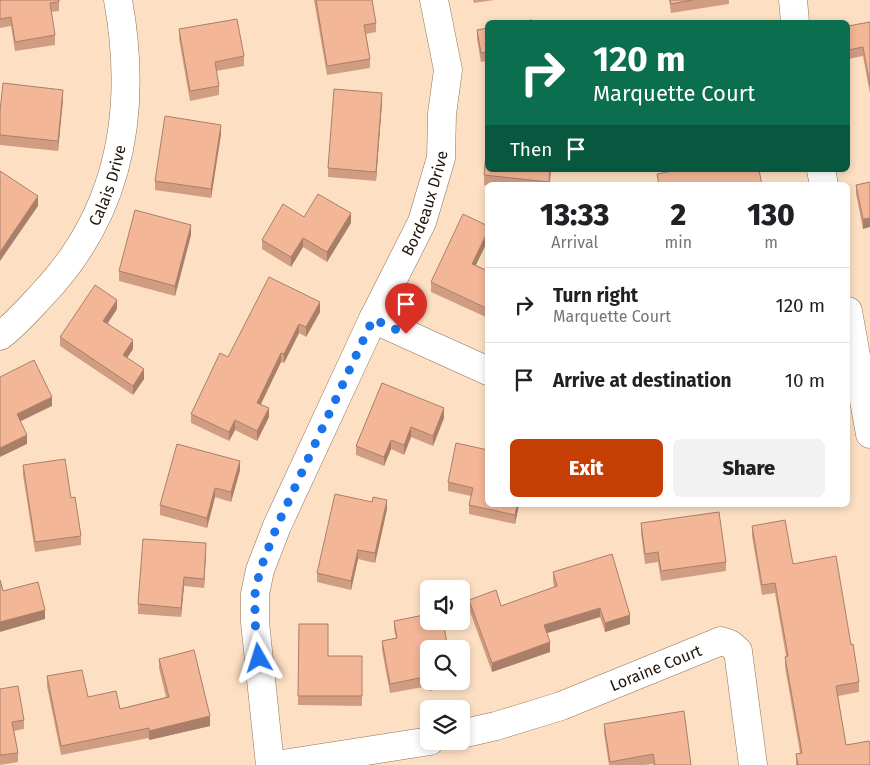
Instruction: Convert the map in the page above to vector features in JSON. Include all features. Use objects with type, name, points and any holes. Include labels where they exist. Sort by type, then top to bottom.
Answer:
[{"type":"street","name":"Calais Drive","points":[[0,336],[28,310],[67,267],[97,217],[110,187],[126,115],[127,75],[118,0]]},
{"type":"street","name":"Bordeaux Drive","points":[[270,765],[255,622],[255,594],[258,578],[277,526],[373,319],[422,222],[441,158],[442,114],[448,70],[434,0]]},
{"type":"street","points":[[792,0],[795,20]]},
{"type":"street","points":[[373,319],[485,370]]},
{"type":"street","points":[[856,324],[870,434]]},
{"type":"street","name":"Loraine Court","points":[[470,732],[561,706],[721,641],[730,644],[738,651],[753,765]]},
{"type":"street","points":[[276,765],[420,743]]},
{"type":"building","points":[[0,0],[59,0],[59,2],[50,3],[55,35],[15,42],[11,17],[0,19]]},
{"type":"building","points":[[316,0],[372,0],[376,23],[364,25],[370,59],[327,66]]},
{"type":"building","points":[[670,0],[693,0],[671,4]]},
{"type":"building","points":[[237,19],[244,56],[215,62],[219,86],[190,91],[179,29]]},
{"type":"building","points":[[870,22],[870,85],[863,47],[850,50],[850,26]]},
{"type":"building","points":[[485,29],[485,52],[481,53],[477,30]]},
{"type":"building","points":[[3,83],[63,90],[58,141],[0,135]]},
{"type":"building","points":[[334,89],[382,93],[376,172],[328,168]]},
{"type":"building","points":[[165,116],[221,125],[211,189],[155,181]]},
{"type":"building","points":[[485,165],[485,172],[550,172],[549,182],[484,175]]},
{"type":"building","points":[[0,171],[38,196],[0,252]]},
{"type":"building","points":[[667,172],[759,172],[761,182],[658,182],[657,174]]},
{"type":"building","points":[[870,182],[870,218],[863,219],[856,185]]},
{"type":"building","points":[[318,194],[351,213],[327,252],[303,238],[291,257],[262,240],[283,204],[304,217]]},
{"type":"building","points":[[135,210],[191,225],[175,286],[119,271]]},
{"type":"building","points":[[463,214],[485,225],[485,237],[472,264],[485,270],[485,308],[431,282]]},
{"type":"building","points":[[269,277],[320,302],[306,327],[299,324],[284,354],[281,353],[257,403],[269,408],[257,431],[235,420],[229,432],[191,414],[220,353],[228,357]]},
{"type":"building","points":[[95,285],[117,300],[103,321],[133,340],[123,355],[144,369],[133,386],[60,337]]},
{"type":"building","points":[[34,360],[52,397],[17,414],[27,435],[0,448],[0,377]]},
{"type":"building","points":[[382,383],[444,408],[433,436],[411,427],[404,445],[391,440],[384,457],[356,446]]},
{"type":"building","points":[[456,443],[485,449],[485,507],[517,507],[515,515],[469,505],[473,488],[448,482]]},
{"type":"building","points":[[177,444],[240,461],[231,492],[215,488],[207,518],[160,505]]},
{"type":"building","points":[[65,459],[71,498],[75,497],[81,536],[35,542],[23,465]]},
{"type":"building","points":[[335,494],[372,502],[373,497],[387,500],[375,553],[358,550],[351,581],[317,573]]},
{"type":"building","points":[[719,512],[726,562],[661,571],[658,552],[645,554],[641,523]]},
{"type":"building","points":[[785,520],[793,564],[836,556],[859,682],[836,686],[846,745],[869,741],[870,765],[798,765],[796,754],[802,753],[785,657],[788,656],[775,583],[762,585],[752,526]]},
{"type":"building","points":[[143,539],[206,543],[204,579],[184,577],[181,608],[138,604]]},
{"type":"building","points":[[612,554],[630,615],[605,623],[600,608],[544,625],[550,642],[492,663],[470,600],[496,590],[501,606],[557,586],[553,572]]},
{"type":"building","points":[[0,580],[3,591],[38,582],[45,610],[0,622]]},
{"type":"building","points":[[420,616],[420,630],[445,630],[446,640],[420,640],[420,678],[390,684],[382,641],[397,638],[394,621]]},
{"type":"building","points":[[299,624],[328,624],[328,656],[362,656],[362,696],[298,696]]},
{"type":"building","points":[[194,650],[210,716],[149,731],[149,728],[61,746],[47,676],[82,670],[88,697],[116,691],[120,709],[169,697],[159,659]]},
{"type":"building","points":[[18,686],[24,720],[12,722],[18,753],[0,755],[0,689]]},
{"type":"building","points":[[684,711],[691,765],[655,765],[653,754],[610,762],[604,724]]},
{"type":"route","points":[[259,658],[255,622],[255,594],[260,570],[277,526],[373,319],[406,334]]}]
